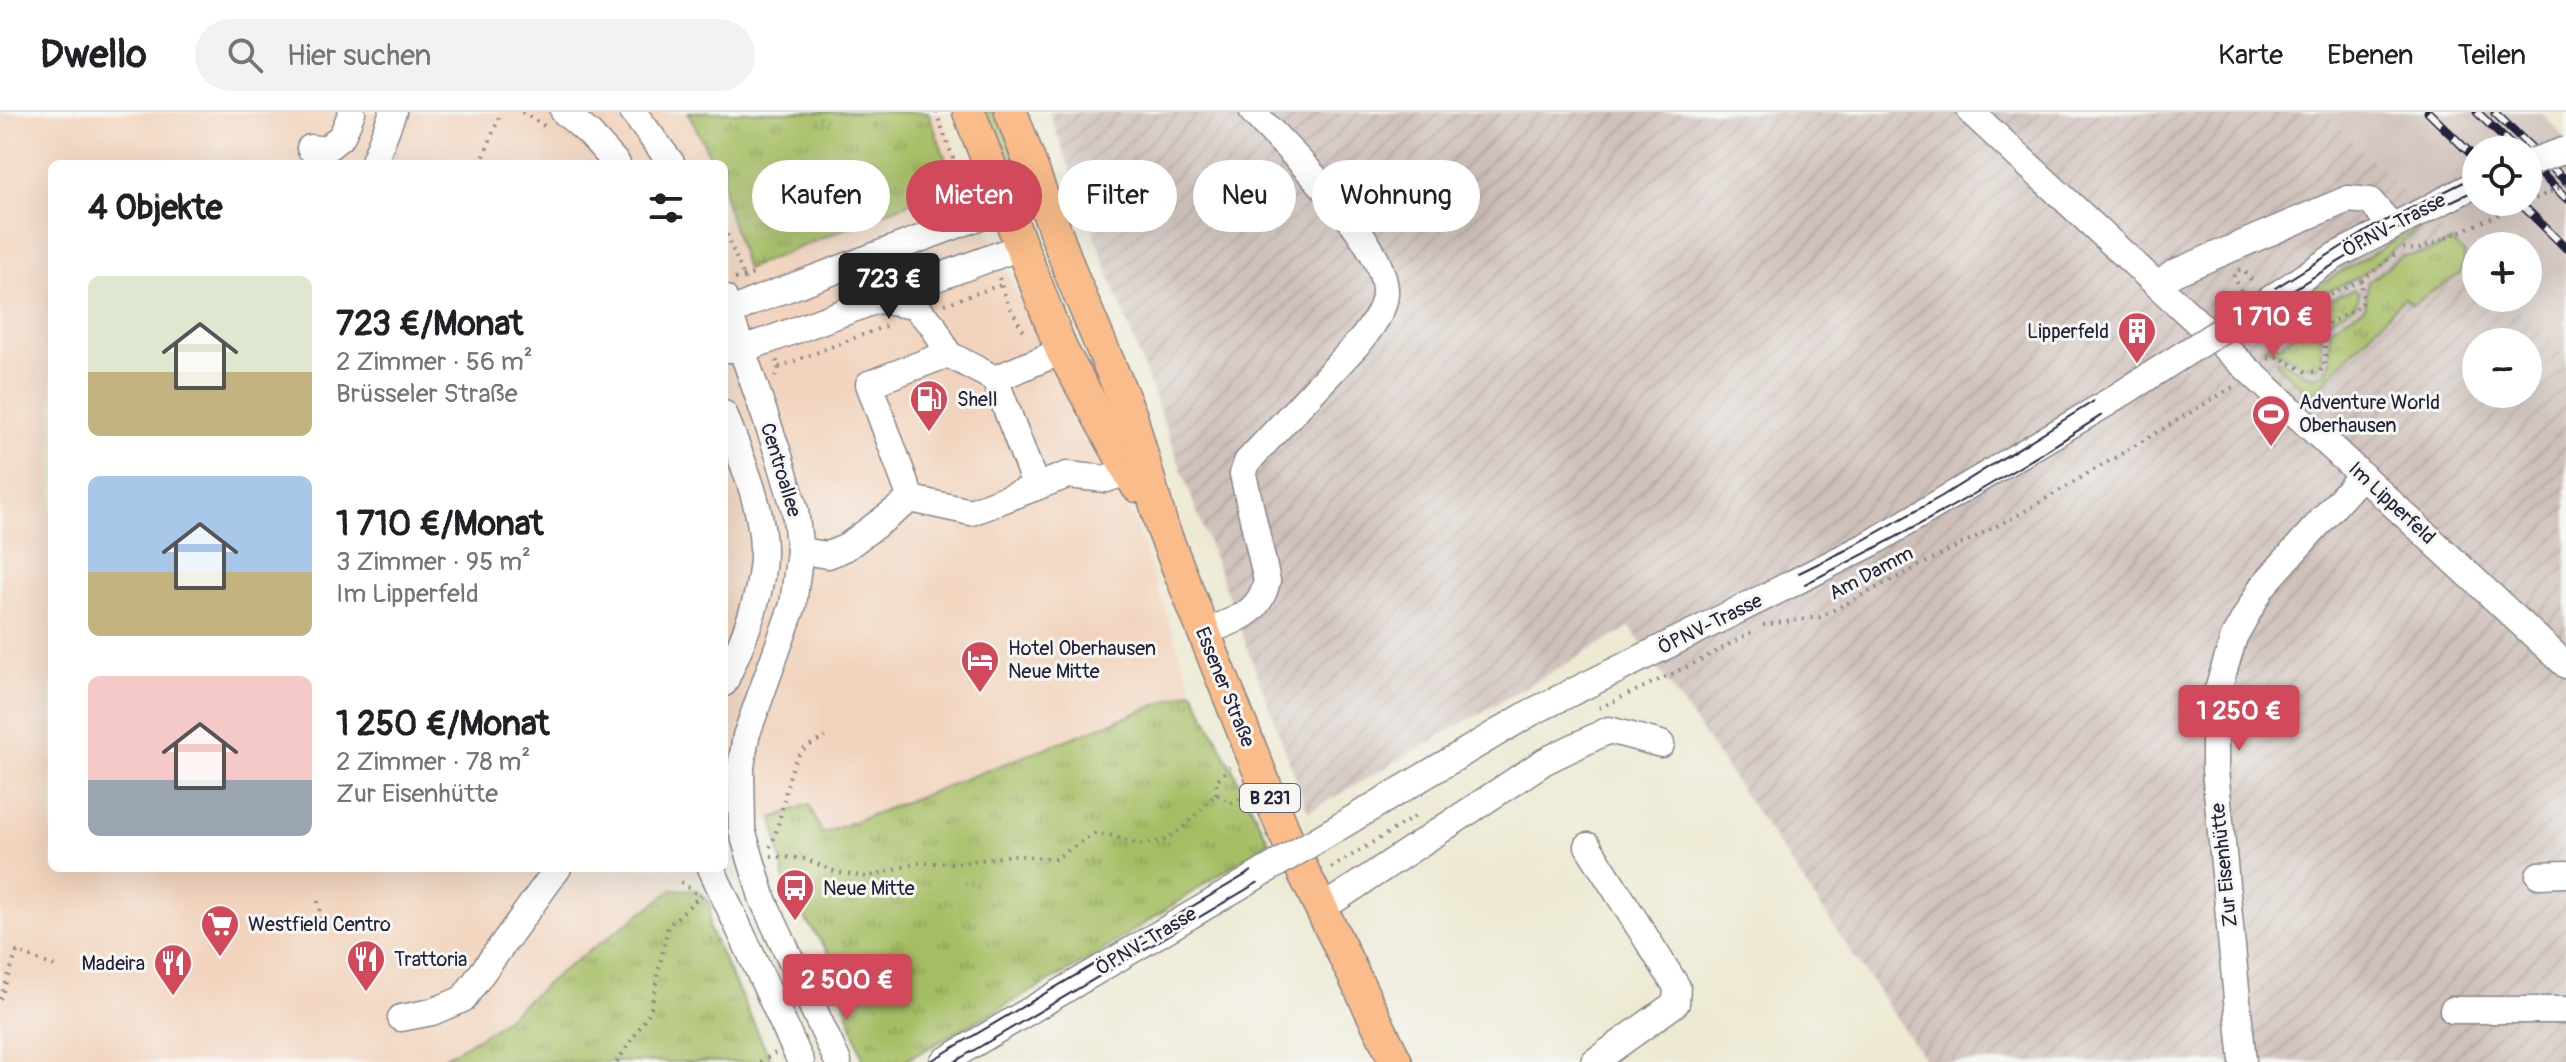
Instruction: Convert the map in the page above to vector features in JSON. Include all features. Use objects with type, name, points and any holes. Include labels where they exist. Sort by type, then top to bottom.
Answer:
[{"type":"main road","name":"Essener Straße","points":[[969,112],[987,160]]},
{"type":"main road","name":"Essener Straße","points":[[1011,112],[1050,218],[1131,416],[1162,527],[1203,633],[1307,880],[1396,1062]]},
{"type":"main road","points":[[1042,216],[1050,218]]},
{"type":"main road","points":[[1020,247],[1050,218]]},
{"type":"main road","name":"Essener Straße","points":[[1014,232],[1062,351],[1162,527]]},
{"type":"street","points":[[327,147],[352,112]]},
{"type":"street","points":[[327,147],[363,112]]},
{"type":"street","points":[[375,160],[393,112]]},
{"type":"street","points":[[564,112],[613,160]]},
{"type":"street","points":[[633,112],[669,160]]},
{"type":"street","points":[[1203,633],[1248,615],[1263,598],[1267,581],[1243,474],[1247,462],[1363,338],[1375,321],[1385,293],[1377,264],[1360,233],[1253,112]]},
{"type":"street","name":"Im Lipperfeld","points":[[1971,112],[2566,665]]},
{"type":"street","points":[[2542,158],[2566,150]]},
{"type":"street","name":"ÖPNV-Trasse","points":[[943,1062],[1530,713],[1886,535],[2272,306],[2335,256],[2397,236],[2433,204],[2462,191]]},
{"type":"street","points":[[2158,285],[2174,273],[2348,199],[2370,201],[2397,236]]},
{"type":"street","points":[[728,302],[932,232]]},
{"type":"street","points":[[733,348],[1020,247]]},
{"type":"street","points":[[875,300],[914,306],[933,325],[948,354],[995,379],[1036,487]]},
{"type":"street","name":"Centroallee","points":[[728,302],[733,348],[795,510],[800,551],[793,605],[746,736],[733,835],[838,1062]]},
{"type":"street","points":[[995,379],[1062,351]]},
{"type":"street","points":[[911,499],[869,384],[948,354]]},
{"type":"street","name":"Centroallee","points":[[728,424],[753,488],[765,541],[758,602],[728,673]]},
{"type":"street","points":[[800,551],[828,555],[845,548],[911,499],[971,512],[1067,475],[1106,479],[1128,472]]},
{"type":"street","name":"Zur Eisenhütte","points":[[2243,1062],[2215,770],[2215,699],[2230,646],[2262,587],[2362,475]]},
{"type":"street","points":[[1321,909],[1545,761],[1609,730],[1661,744]]},
{"type":"street","points":[[1588,846],[1677,987],[1676,1003],[1594,1062]]},
{"type":"street","points":[[401,1018],[432,1012],[463,999],[555,872]]},
{"type":"street","points":[[2539,875],[2566,874]]},
{"type":"street","points":[[709,878],[801,1062]]},
{"type":"street","points":[[2453,1010],[2566,1010]]},
{"type":"path","points":[[483,160],[501,112]]},
{"type":"path","points":[[936,112],[954,160]]},
{"type":"path","points":[[2542,196],[2566,185]]},
{"type":"path","points":[[2397,236],[2417,250],[2496,216]]},
{"type":"path","points":[[2397,236],[2413,240]]},
{"type":"path","points":[[2297,308],[2361,281],[2397,236]]},
{"type":"path","points":[[728,237],[743,276],[728,302]]},
{"type":"path","points":[[2247,273],[2272,306],[2285,337],[2278,341],[2269,332]]},
{"type":"path","points":[[2235,279],[2242,291]]},
{"type":"path","points":[[2250,372],[2275,356],[2307,372],[2320,371],[2326,359],[2323,338],[2326,327],[2333,319],[2360,307],[2363,299],[2361,281]]},
{"type":"path","name":"Am Damm","points":[[1593,711],[1697,662],[1765,624],[1820,617],[1834,611],[2022,513],[2218,398],[2250,372]]},
{"type":"path","points":[[825,737],[801,751],[796,760],[779,828],[762,859],[789,856],[867,877],[917,863],[960,863],[1013,855],[1055,859],[1094,834],[1114,836],[1138,845],[1163,841],[1183,828],[1216,794],[1216,781],[1224,770],[1254,758]]},
{"type":"path","points":[[1216,794],[1231,803],[1242,798]]},
{"type":"path","points":[[1307,880],[1421,813]]},
{"type":"path","points":[[617,1062],[650,1012],[668,926],[699,896],[709,878]]},
{"type":"path","points":[[681,882],[699,896]]},
{"type":"path","points":[[318,901],[322,924]]},
{"type":"path","points":[[0,999],[17,952],[56,967]]},
{"type":"shaded area","points":[[0,112],[940,112],[957,160],[906,160],[906,232],[989,232],[1053,372],[1127,499],[1193,691],[822,834],[809,804],[773,818],[728,850],[728,160],[48,160],[48,872],[698,872],[559,973],[494,1028],[437,1062],[0,1062]]},
{"type":"shaded area","points":[[1049,112],[2325,112],[2462,251],[2462,312],[2522,312],[2537,328],[2462,328],[2462,408],[2542,408],[2542,333],[2566,357],[2566,1062],[1926,1062],[1630,627],[1308,812],[1093,232],[1177,232],[1177,160],[1067,160]]},
{"type":"shaded area","points":[[2325,112],[2541,112],[2544,115],[2566,141],[2566,357],[2542,333],[2542,328],[2537,328],[2522,312],[2542,312],[2542,232],[2462,232],[2462,251]]},
{"type":"green space","points":[[688,112],[928,112],[946,160],[906,160],[906,204],[890,211],[890,160],[752,160],[752,232],[837,232],[746,269],[728,209],[728,160],[712,160]]},
{"type":"green space","points":[[978,112],[999,112],[1016,160],[1000,160]]},
{"type":"green space","points":[[2431,220],[2359,277],[2279,312],[2277,309]]},
{"type":"green space","points":[[2452,241],[2462,251],[2461,273],[2412,305],[2404,298],[2311,396],[2277,365],[2276,361],[2281,361],[2313,377],[2325,373],[2329,362],[2331,328],[2365,307],[2368,282],[2401,256],[2423,254]]},
{"type":"green space","points":[[2354,289],[2359,295],[2356,303],[2323,326],[2323,359],[2317,367],[2263,347],[2270,343],[2280,346],[2292,335],[2283,319]]},
{"type":"green space","points":[[1193,691],[1269,842],[1090,959],[903,1062],[864,1062],[828,952],[787,892],[773,818],[809,804],[822,834]]},
{"type":"green space","points":[[674,889],[696,890],[711,903],[709,929],[772,1062],[437,1062],[494,1028],[559,973]]},
{"type":"tram line","points":[[2542,151],[2566,142]]},
{"type":"tram line","points":[[2542,164],[2566,156]]},
{"type":"tram line","points":[[929,1062],[1553,693],[1846,550],[1942,496],[2373,227],[2462,183]]},
{"type":"tram line","points":[[1764,604],[1896,537],[1994,482],[2302,284],[2417,218],[2462,197]]},
{"type":"tram line","points":[[954,1062],[1467,759],[1682,644]]},
{"type":"railway","points":[[2428,112],[2462,145]]},
{"type":"railway","points":[[2477,112],[2502,136]]},
{"type":"railway","points":[[2494,112],[2566,181]]},
{"type":"railway","points":[[2542,175],[2566,198]]},
{"type":"railway","points":[[2533,216],[2566,248]]},
{"type":"place","name":"Lipperfeld","points":[[2137,365]]},
{"type":"place","name":"Shell","points":[[929,433]]},
{"type":"place","name":"Adventure World Oberhausen","points":[[2271,448]]},
{"type":"place","name":"Hotel Oberhausen Neue Mitte","points":[[980,694]]},
{"type":"place","name":"Neue Mitte","points":[[795,922]]},
{"type":"place","name":"Westfield Centro","points":[[220,958]]},
{"type":"place","name":"Trattoria","points":[[366,993]]},
{"type":"place","name":"Madeira","points":[[173,997]]}]
